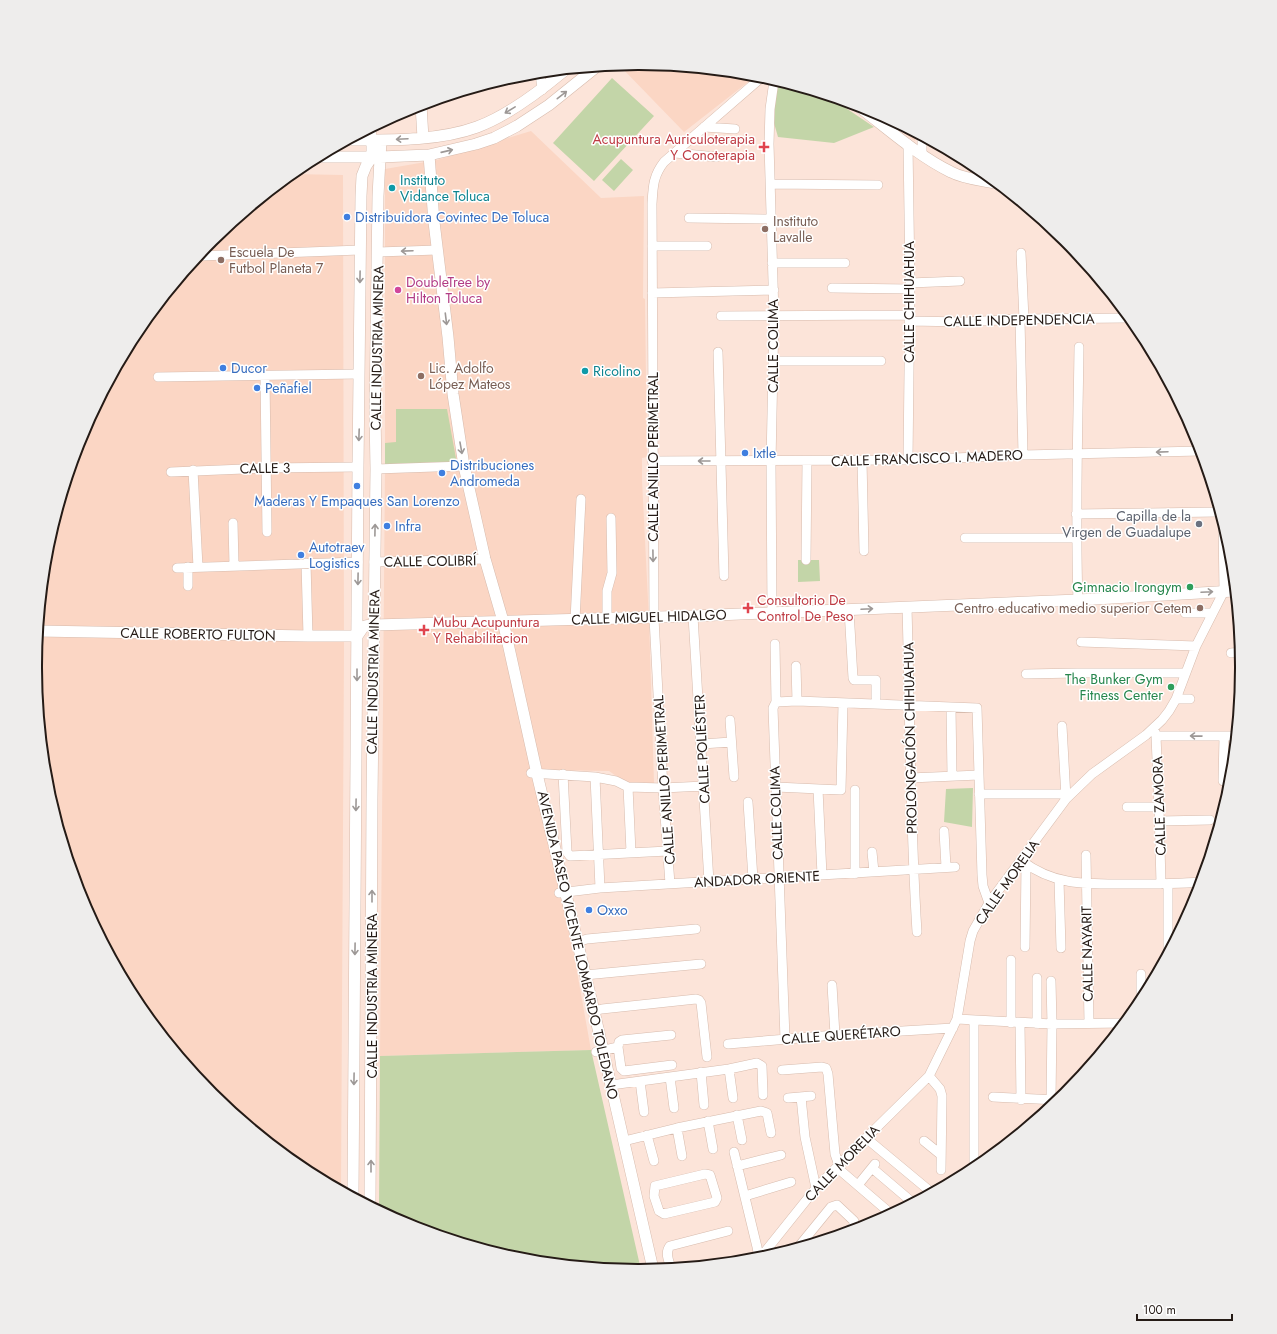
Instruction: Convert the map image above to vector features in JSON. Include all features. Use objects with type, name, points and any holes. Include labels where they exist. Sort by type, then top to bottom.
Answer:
[{"type":"main road","points":[[329,157],[429,155],[476,144],[506,132],[549,105],[589,73]]},
{"type":"main road","points":[[364,138],[375,136],[423,138],[462,132],[479,126],[510,110],[542,90],[558,77]]},
{"type":"main road","points":[[421,112],[423,138]]},
{"type":"main road","points":[[877,121],[922,154],[951,172],[967,178],[975,175]]},
{"type":"main road","name":"CALLE INDUSTRIA MINERA","points":[[370,1199],[374,562],[378,252],[378,196],[375,136]]},
{"type":"main road","name":"AVENIDA PASEO VICENTE LOMBARDO TOLEDANO","points":[[429,155],[437,250],[448,337],[453,394],[464,466],[485,559],[503,621],[534,774],[649,1263]]},
{"type":"main road","name":"CALLE INDUSTRIA MINERA","points":[[354,1191],[361,196],[362,176],[366,166],[376,157]]},
{"type":"main road","points":[[361,196],[373,193],[378,196]]},
{"type":"main road","points":[[359,413],[376,413]]},
{"type":"main road","name":"CALLE MIGUEL HIDALGO","points":[[374,624],[654,618],[849,610],[907,606],[1078,600],[1229,591]]},
{"type":"main road","points":[[357,636],[366,625],[374,624]]},
{"type":"main road","name":"CALLE ROBERTO FULTON","points":[[43,631],[357,636]]},
{"type":"main road","name":"AVENIDA PASEO VICENTE LOMBARDO TOLEDANO","points":[[562,892],[594,1011],[599,1051],[611,1085],[637,1200],[649,1263]]},
{"type":"street","points":[[541,79],[542,90]]},
{"type":"street","name":"CALLE ANILLO PERIMETRAL","points":[[670,884],[663,788],[654,618],[652,461],[652,204],[655,175],[664,162],[756,82]]},
{"type":"street","name":"CALLE COLIMA","points":[[772,612],[771,462],[774,361],[774,290],[769,125],[773,86]]},
{"type":"street","points":[[704,127],[735,128]]},
{"type":"street","points":[[922,142],[922,154]]},
{"type":"street","name":"CALLE CHIHUAHUA","points":[[908,144],[910,286],[908,460]]},
{"type":"street","points":[[675,153],[717,157]]},
{"type":"street","points":[[771,184],[878,185]]},
{"type":"street","points":[[689,218],[771,219]]},
{"type":"street","points":[[652,246],[707,246]]},
{"type":"street","points":[[207,256],[360,250]]},
{"type":"street","points":[[378,252],[437,250]]},
{"type":"street","points":[[1021,253],[1023,455]]},
{"type":"street","points":[[772,263],[845,262]]},
{"type":"street","points":[[832,288],[910,286],[960,281]]},
{"type":"street","points":[[652,293],[774,290]]},
{"type":"street","name":"CALLE INDEPENDENCIA","points":[[721,316],[909,318],[965,322],[1022,319],[1122,318]]},
{"type":"street","points":[[1078,600],[1076,514],[1079,347]]},
{"type":"street","points":[[718,352],[724,576]]},
{"type":"street","points":[[774,361],[881,361]]},
{"type":"street","points":[[158,377],[359,374]]},
{"type":"street","points":[[265,376],[267,532]]},
{"type":"street","name":"CALLE FRANCISCO I. MADERO","points":[[652,461],[771,462],[908,460],[1023,455],[1194,451]]},
{"type":"street","points":[[862,460],[864,551]]},
{"type":"street","points":[[806,560],[807,461]]},
{"type":"street","points":[[376,469],[464,466]]},
{"type":"street","name":"CALLE 3","points":[[172,472],[266,468],[358,467]]},
{"type":"street","points":[[193,470],[198,567]]},
{"type":"street","points":[[575,620],[581,499]]},
{"type":"street","points":[[1076,514],[1215,512]]},
{"type":"street","points":[[607,619],[607,591],[612,573],[611,518]]},
{"type":"street","points":[[233,523],[234,565]]},
{"type":"street","points":[[965,538],[1076,538]]},
{"type":"street","name":"CALLE COLIBRÍ","points":[[374,562],[485,559]]},
{"type":"street","points":[[177,568],[358,562]]},
{"type":"street","points":[[306,563],[308,636]]},
{"type":"street","points":[[188,567],[188,586]]},
{"type":"street","name":"CALLE MORELIA","points":[[766,1249],[816,1188],[930,1076],[957,1019],[970,941],[989,903],[1024,862],[1066,796],[1092,774],[1155,732],[1170,711],[1196,646],[1212,613],[1229,591],[1227,572]]},
{"type":"street","name":"PROLONGACIÓN CHIHUAHUA","points":[[907,606],[910,705],[910,778],[917,932]]},
{"type":"street","points":[[849,610],[853,678],[854,680],[876,680],[876,698]]},
{"type":"street","points":[[1185,613],[1212,613]]},
{"type":"street","name":"CALLE POLIÉSTER","points":[[693,616],[702,744],[709,882]]},
{"type":"street","points":[[1081,642],[1196,646]]},
{"type":"street","name":"CALLE COLIMA","points":[[775,644],[774,705],[778,877],[785,1039]]},
{"type":"street","points":[[796,666],[797,701]]},
{"type":"street","points":[[1026,674],[1185,673]]},
{"type":"street","points":[[1176,698],[1190,700]]},
{"type":"street","points":[[774,705],[797,701],[843,704],[976,708],[982,875],[983,886],[989,903]]},
{"type":"street","points":[[776,787],[841,790],[843,704]]},
{"type":"street","points":[[951,707],[952,776]]},
{"type":"street","points":[[730,720],[734,777]]},
{"type":"street","points":[[979,794],[1066,796],[1062,726]]},
{"type":"street","points":[[1155,732],[1231,736]]},
{"type":"street","name":"CALLE ZAMORA","points":[[1155,732],[1167,941]]},
{"type":"street","points":[[1223,781],[1224,737]]},
{"type":"street","points":[[702,744],[731,742]]},
{"type":"street","points":[[534,774],[562,774],[595,777],[616,781],[628,787],[663,788],[704,786]]},
{"type":"street","points":[[562,774],[567,852],[571,856],[668,851]]},
{"type":"street","points":[[910,778],[979,775]]},
{"type":"street","points":[[595,777],[600,888]]},
{"type":"street","points":[[628,787],[631,852]]},
{"type":"street","points":[[818,789],[822,875]]},
{"type":"street","points":[[854,874],[855,790]]},
{"type":"street","points":[[748,802],[753,879]]},
{"type":"street","points":[[1127,807],[1159,807]]},
{"type":"street","points":[[1160,821],[1210,820]]},
{"type":"street","name":"ANDADOR ORIENTE","points":[[562,892],[600,888],[854,874],[950,867],[944,831]]},
{"type":"street","points":[[872,852],[874,872]]},
{"type":"street","name":"CALLE NAYARIT","points":[[1086,855],[1089,1023]]},
{"type":"street","points":[[1024,862],[1036,871],[1059,880],[1086,884],[1195,882]]},
{"type":"street","points":[[1024,862],[1025,948]]},
{"type":"street","points":[[1059,880],[1061,948]]},
{"type":"street","points":[[576,942],[586,939],[696,929]]},
{"type":"street","points":[[1011,960],[1021,1100]]},
{"type":"street","points":[[585,975],[701,964]]},
{"type":"street","points":[[1141,974],[1141,986]]},
{"type":"street","points":[[1037,978],[1037,1024]]},
{"type":"street","points":[[1052,981],[1054,1095]]},
{"type":"street","points":[[832,985],[835,1035]]},
{"type":"street","points":[[594,1011],[696,999],[699,1000],[701,1002],[707,1057]]},
{"type":"street","points":[[957,1019],[1037,1024],[1117,1023]]},
{"type":"street","points":[[974,1020],[974,1160]]},
{"type":"street","name":"CALLE QUERÉTARO","points":[[728,1044],[835,1035],[953,1028]]},
{"type":"street","points":[[671,1035],[622,1040],[619,1042],[618,1047],[622,1068],[624,1071],[672,1065]]},
{"type":"street","points":[[599,1051],[618,1047]]},
{"type":"street","points":[[611,1085],[729,1069],[757,1063],[762,1066],[763,1095]]},
{"type":"street","points":[[782,1070],[822,1066],[826,1068],[828,1074],[838,1165],[841,1171],[886,1209]]},
{"type":"street","points":[[729,1069],[733,1098]]},
{"type":"street","points":[[701,1072],[704,1105]]},
{"type":"street","points":[[930,1076],[942,1093],[940,1154],[941,1170]]},
{"type":"street","points":[[670,1077],[674,1108]]},
{"type":"street","points":[[640,1081],[644,1112]]},
{"type":"street","points":[[788,1098],[811,1096]]},
{"type":"street","points":[[801,1097],[805,1137],[816,1188]]},
{"type":"street","points":[[993,1098],[1048,1100]]},
{"type":"street","points":[[624,1141],[708,1121],[761,1111],[767,1113],[771,1133]]},
{"type":"street","points":[[737,1115],[742,1140]]},
{"type":"street","points":[[708,1121],[713,1149]]},
{"type":"street","points":[[677,1128],[682,1156]]},
{"type":"street","points":[[647,1135],[654,1160]]},
{"type":"street","points":[[866,1138],[927,1189]]},
{"type":"street","points":[[924,1141],[940,1154]]},
{"type":"street","points":[[734,1152],[758,1251]]},
{"type":"street","points":[[737,1166],[781,1155]]},
{"type":"street","points":[[858,1185],[874,1166],[908,1199]]},
{"type":"street","points":[[709,1174],[717,1200],[714,1203],[664,1214],[659,1211],[654,1196],[654,1188],[658,1184],[709,1174]]},
{"type":"street","points":[[745,1196],[791,1182]]},
{"type":"street","points":[[637,1200],[654,1196]]},
{"type":"street","points":[[805,1239],[831,1207],[837,1205],[854,1221],[854,1223]]},
{"type":"street","points":[[669,1262],[667,1250],[670,1246],[728,1231]]},
{"type":"shaded area","points":[[625,71],[678,72],[749,81],[684,132]]},
{"type":"shaded area","points":[[531,131],[601,198],[644,196],[643,298],[645,299],[647,457],[642,458],[642,480],[649,620],[654,783],[625,782],[609,771],[541,770],[591,1050],[380,1056],[385,468],[385,169],[437,160]]},
{"type":"shaded area","points":[[903,133],[915,139],[915,141]]},
{"type":"shaded area","points":[[303,174],[343,175],[344,649],[341,1185],[275,1140],[217,1089],[165,1030],[122,965],[87,895],[62,821],[53,783],[43,706],[43,628],[53,551],[62,513],[74,475],[87,439],[104,403],[122,369],[143,336],[165,304],[190,274],[217,245],[245,219],[275,194]]},
{"type":"green space","points":[[612,78],[654,116],[594,181],[553,143]]},
{"type":"green space","points":[[776,87],[846,108],[874,127],[834,143],[778,137],[770,109]]},
{"type":"green space","points":[[621,159],[633,170],[614,191],[602,180]]},
{"type":"green space","points":[[396,409],[447,409],[457,464],[385,468],[385,443],[396,442]]},
{"type":"green space","points":[[798,560],[819,560],[820,581],[798,582]]},
{"type":"green space","points":[[973,788],[972,827],[944,822],[946,789]]},
{"type":"green space","points":[[591,1050],[640,1264],[599,1262],[522,1252],[447,1232],[410,1218],[379,1204],[380,1056]]},
{"type":"place","name":"Acupuntura Auriculoterapia Y Conoterapia","points":[[764,147]]},
{"type":"place","name":"Instituto Vidance Toluca","points":[[392,188]]},
{"type":"place","name":"Distribuidora Covintec De Toluca","points":[[347,217]]},
{"type":"place","name":"Instituto Lavalle","points":[[765,229]]},
{"type":"place","name":"Escuela De Futbol Planeta 7","points":[[221,260]]},
{"type":"place","name":"DoubleTree by Hilton Toluca","points":[[398,290]]},
{"type":"place","name":"Ducor","points":[[223,368]]},
{"type":"place","name":"Ricolino","points":[[585,371]]},
{"type":"place","name":"Lic. Adolfo López Mateos","points":[[421,376]]},
{"type":"place","name":"Peñafiel","points":[[257,388]]},
{"type":"place","name":"Ixtle","points":[[745,453]]},
{"type":"place","name":"Distribuciones Andromeda","points":[[442,473]]},
{"type":"place","name":"Maderas Y Empaques San Lorenzo","points":[[357,486]]},
{"type":"place","name":"Capilla de la Virgen de Guadalupe","points":[[1199,524]]},
{"type":"place","name":"Infra","points":[[387,526]]},
{"type":"place","name":"Autotraev Logistics","points":[[301,555]]},
{"type":"place","name":"Gimnacio Irongym","points":[[1190,587]]},
{"type":"place","name":"Consultorio De Control De Peso","points":[[748,608]]},
{"type":"place","name":"Centro educativo medio superior Cetem","points":[[1200,608]]},
{"type":"place","name":"Mubu Acupuntura Y Rehabilitacion","points":[[424,630]]},
{"type":"place","name":"The Bunker Gym Fitness Center","points":[[1171,687]]},
{"type":"place","name":"Oxxo","points":[[589,910]]}]
